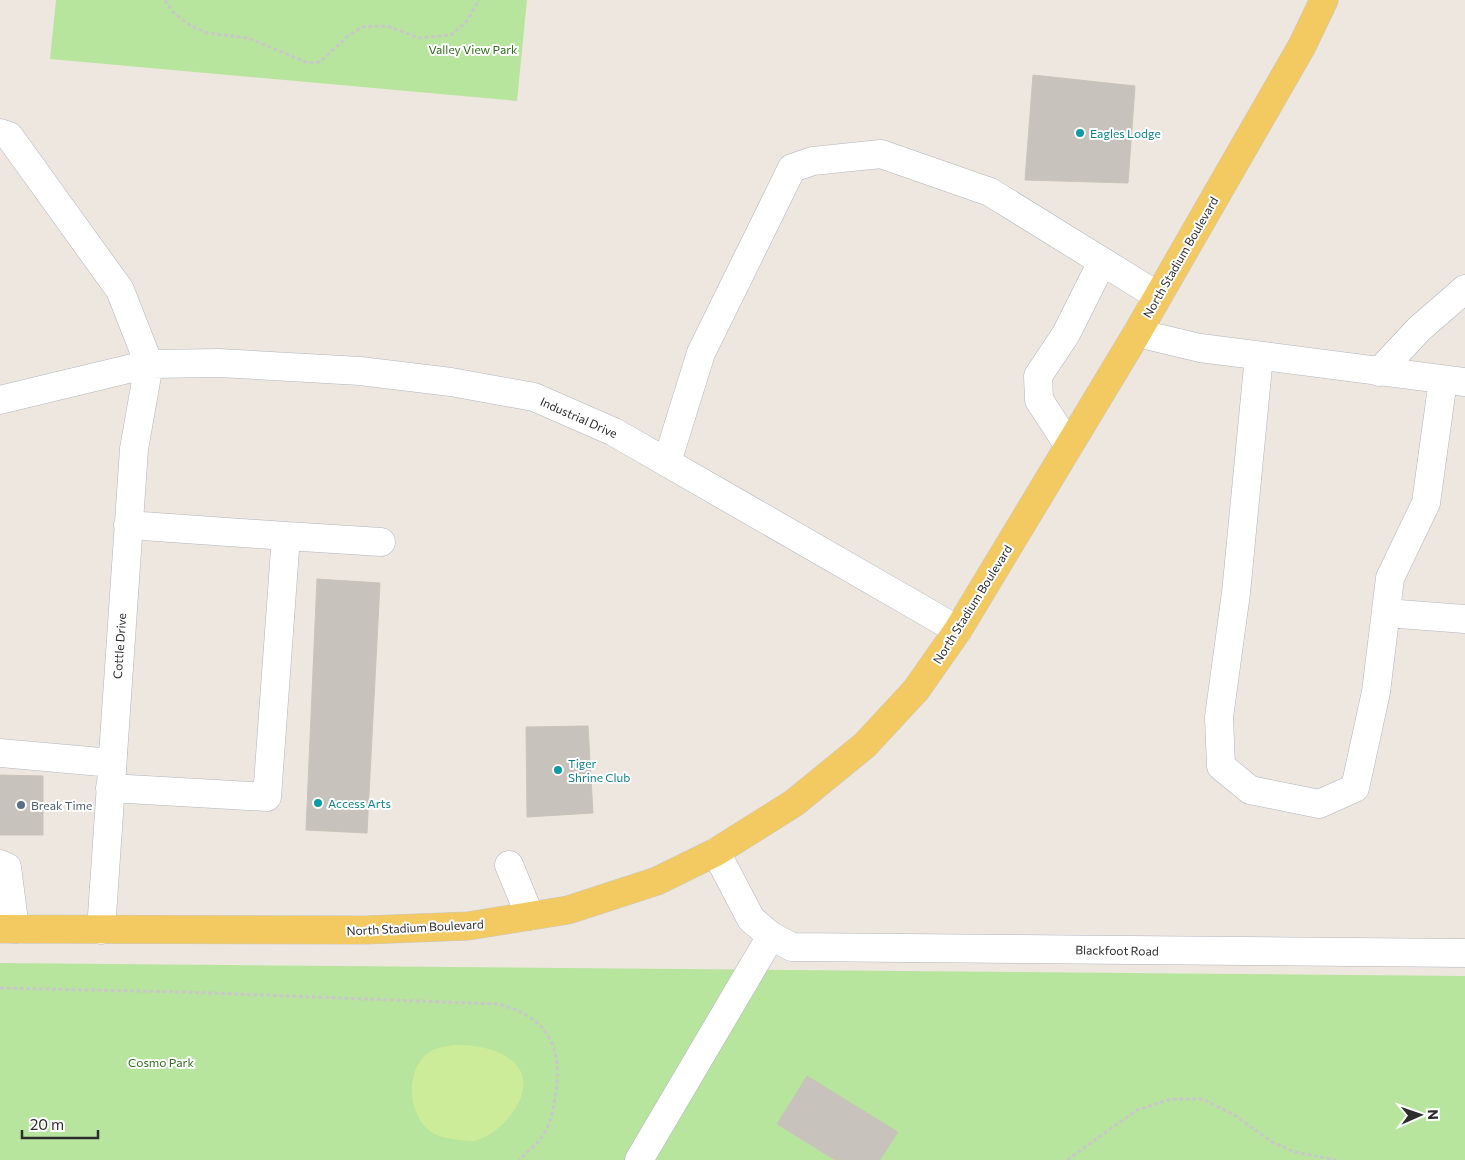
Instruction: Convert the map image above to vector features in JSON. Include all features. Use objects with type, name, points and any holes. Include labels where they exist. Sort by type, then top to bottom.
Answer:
[{"type":"main road","name":"North Stadium Boulevard","points":[[7,929],[366,930],[468,926],[568,910],[657,881],[716,852],[794,803],[865,745],[916,690],[958,630],[1137,333],[1302,46],[1324,0]]},
{"type":"street","points":[[0,133],[9,136],[120,290],[149,364]]},
{"type":"street","points":[[667,462],[701,353],[792,168],[813,160],[881,154],[990,192],[1158,296]]},
{"type":"street","points":[[1069,446],[1039,400],[1038,376],[1066,334],[1102,262]]},
{"type":"street","points":[[1379,372],[1420,329],[1465,289]]},
{"type":"street","points":[[1137,333],[1200,348],[1454,381],[1426,504],[1390,578],[1376,692],[1355,788],[1319,804],[1250,790],[1221,766],[1219,717],[1236,593],[1259,356]]},
{"type":"street","name":"Industrial Drive","points":[[0,400],[149,364],[219,363],[360,371],[451,382],[534,397],[614,432],[958,630]]},
{"type":"street","name":"Cottle Drive","points":[[101,930],[134,449],[149,364]]},
{"type":"street","points":[[128,525],[381,542]]},
{"type":"street","points":[[0,753],[111,775],[267,797],[286,536]]},
{"type":"street","points":[[1386,613],[1465,619]]},
{"type":"street","name":"Blackfoot Road","points":[[716,852],[751,919],[771,936],[792,946],[1465,954]]},
{"type":"street","points":[[0,864],[7,868],[7,929]]},
{"type":"street","points":[[509,864],[530,916]]},
{"type":"street","points":[[639,1160],[771,936]]},
{"type":"path","points":[[165,0],[173,12],[208,34],[248,38],[308,63],[320,62],[348,36],[362,27],[387,26],[419,38],[451,35],[467,22],[479,0]]},
{"type":"path","points":[[0,988],[184,992],[497,1004],[514,1008],[543,1028],[554,1043],[557,1059],[554,1107],[545,1132],[518,1160]]},
{"type":"path","points":[[1067,1160],[1138,1110],[1171,1099],[1202,1098],[1233,1114],[1272,1142],[1295,1152],[1336,1160]]},
{"type":"green space","name":"Valley View Park","points":[[56,0],[527,0],[517,101],[50,59]]},
{"type":"green space","name":"Cosmo Park","points":[[0,963],[1465,976],[1465,1160],[0,1160]]},
{"type":"green space","points":[[453,1045],[484,1048],[498,1052],[511,1060],[520,1070],[523,1082],[522,1095],[508,1119],[486,1137],[474,1141],[449,1138],[433,1133],[418,1117],[414,1107],[412,1085],[419,1063],[431,1051]]},
{"type":"building","name":"Eagles Lodge","points":[[1033,75],[1135,86],[1128,183],[1025,180]]},
{"type":"building","points":[[317,579],[380,583],[367,833],[306,830]]},
{"type":"building","name":"Tiger Shrine Club","points":[[588,726],[593,813],[527,817],[526,727]]},
{"type":"building","name":"Break Time","points":[[0,775],[43,776],[43,835],[0,835]]},
{"type":"building","points":[[807,1076],[898,1132],[880,1160],[835,1160],[777,1124]]},
{"type":"place","name":"Eagles Lodge","points":[[1080,133]]},
{"type":"place","name":"Tiger Shrine Club","points":[[558,770]]},
{"type":"place","name":"Access Arts","points":[[318,803]]},
{"type":"place","name":"Break Time","points":[[21,805]]}]
